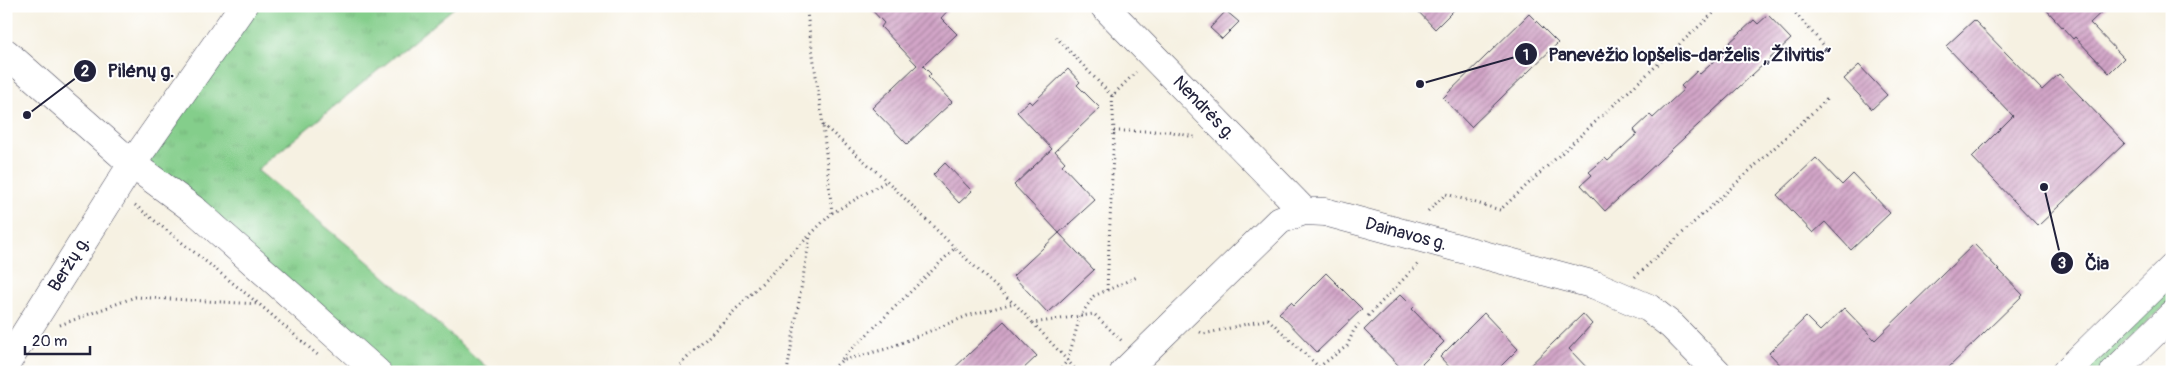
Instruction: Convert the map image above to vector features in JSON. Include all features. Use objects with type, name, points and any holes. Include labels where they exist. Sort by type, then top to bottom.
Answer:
[{"type":"street","name":"Beržų g.","points":[[6,364],[115,189],[243,6]]},
{"type":"street","name":"Nendrės g.","points":[[1104,6],[1304,211]]},
{"type":"street","points":[[6,53],[132,164],[197,212],[377,372]]},
{"type":"street","name":"Dainavos g.","points":[[1131,364],[1280,220],[1304,211],[1325,212],[1568,277],[1625,296],[1649,308],[1672,326],[1717,372]]},
{"type":"street","points":[[2066,372],[2172,268]]},
{"type":"street","points":[[2114,372],[2172,315]]},
{"type":"path","points":[[806,6],[823,125],[832,213]]},
{"type":"path","points":[[1428,211],[1446,194],[1500,210],[1721,6]]},
{"type":"path","points":[[1789,6],[1828,50]]},
{"type":"path","points":[[1056,37],[1112,96],[1114,131],[1107,290]]},
{"type":"path","points":[[1112,96],[1153,56]]},
{"type":"path","points":[[1629,283],[1827,99]]},
{"type":"path","points":[[823,125],[887,181],[1014,303],[1078,372]]},
{"type":"path","points":[[1114,131],[1168,131],[1204,139]]},
{"type":"path","points":[[673,372],[832,213],[887,181]]},
{"type":"path","points":[[115,189],[259,304],[323,359]]},
{"type":"path","points":[[787,372],[810,235]]},
{"type":"path","points":[[828,372],[955,248]]},
{"type":"path","points":[[1368,316],[1420,262]]},
{"type":"path","points":[[1058,372],[1068,360],[1080,316],[1094,296],[1137,277]]},
{"type":"path","points":[[57,326],[135,297],[259,304]]},
{"type":"path","points":[[840,361],[886,349],[968,316],[1014,303]]},
{"type":"path","points":[[1033,323],[1094,314],[1131,364]]},
{"type":"path","points":[[1174,323],[1204,334],[1268,319],[1320,367],[1347,346],[1354,330],[1359,324]]},
{"type":"path","points":[[2160,367],[2165,372]]},
{"type":"green space","points":[[243,6],[456,6],[257,170],[366,260],[492,372],[377,372],[132,164]]},
{"type":"green space","points":[[2172,285],[2172,298],[2097,372],[2084,372]]},
{"type":"building","points":[[868,6],[952,6],[941,18],[957,34],[923,66],[931,74],[928,77],[952,102],[907,144],[872,108],[917,65],[881,27],[884,23]]},
{"type":"building","points":[[1413,6],[1458,6],[1435,29]]},
{"type":"building","points":[[2043,6],[2108,6],[2090,23],[2124,58],[2109,73],[2075,37],[2073,39]]},
{"type":"building","points":[[1226,11],[1239,22],[1222,39],[1210,28]]},
{"type":"building","points":[[1529,14],[1558,43],[1471,127],[1443,98]]},
{"type":"building","points":[[1768,15],[1791,39],[1605,211],[1581,185],[1592,175],[1589,172],[1605,158],[1608,161],[1637,134],[1634,130],[1650,115],[1653,118],[1684,89],[1681,86],[1697,71],[1700,74],[1730,47],[1728,44],[1754,20],[1758,24]]},
{"type":"building","points":[[1974,20],[2042,90],[2059,74],[2125,143],[2038,226],[1972,157],[2013,116],[1946,46]]},
{"type":"building","points":[[1859,65],[1887,95],[1872,109],[1844,79]]},
{"type":"building","points":[[1068,69],[1080,82],[1077,85],[1100,108],[1055,151],[1065,162],[1062,165],[1095,200],[1059,233],[1014,185],[1052,149],[1017,112],[1029,101],[1032,104]]},
{"type":"building","points":[[1816,158],[1842,185],[1853,174],[1890,213],[1851,250],[1825,222],[1813,233],[1777,195]]},
{"type":"building","points":[[945,163],[972,191],[959,203],[933,175]]},
{"type":"building","points":[[1059,233],[1094,270],[1048,313],[1013,276]]},
{"type":"building","points":[[1974,244],[2023,295],[1944,372],[1787,372],[1769,353],[1806,317],[1820,331],[1844,308],[1875,340]]},
{"type":"building","points":[[1326,273],[1362,309],[1317,352],[1279,313],[1291,302],[1294,305]]},
{"type":"building","points":[[1401,294],[1414,307],[1412,309],[1444,342],[1414,372],[1405,372],[1364,330]]},
{"type":"building","points":[[1484,313],[1518,349],[1495,372],[1454,372],[1440,357]]},
{"type":"building","points":[[1583,314],[1592,324],[1569,349],[1591,372],[1523,372]]},
{"type":"building","points":[[1004,321],[1037,356],[1020,372],[950,372]]},
{"type":"place","name":"Panevėžio lopšelis-darželis „Žilvitis“","points":[[1420,84]]},
{"type":"place","name":"Pilėnų g.","points":[[27,115]]},
{"type":"place","name":"Čia","points":[[2044,187]]}]
